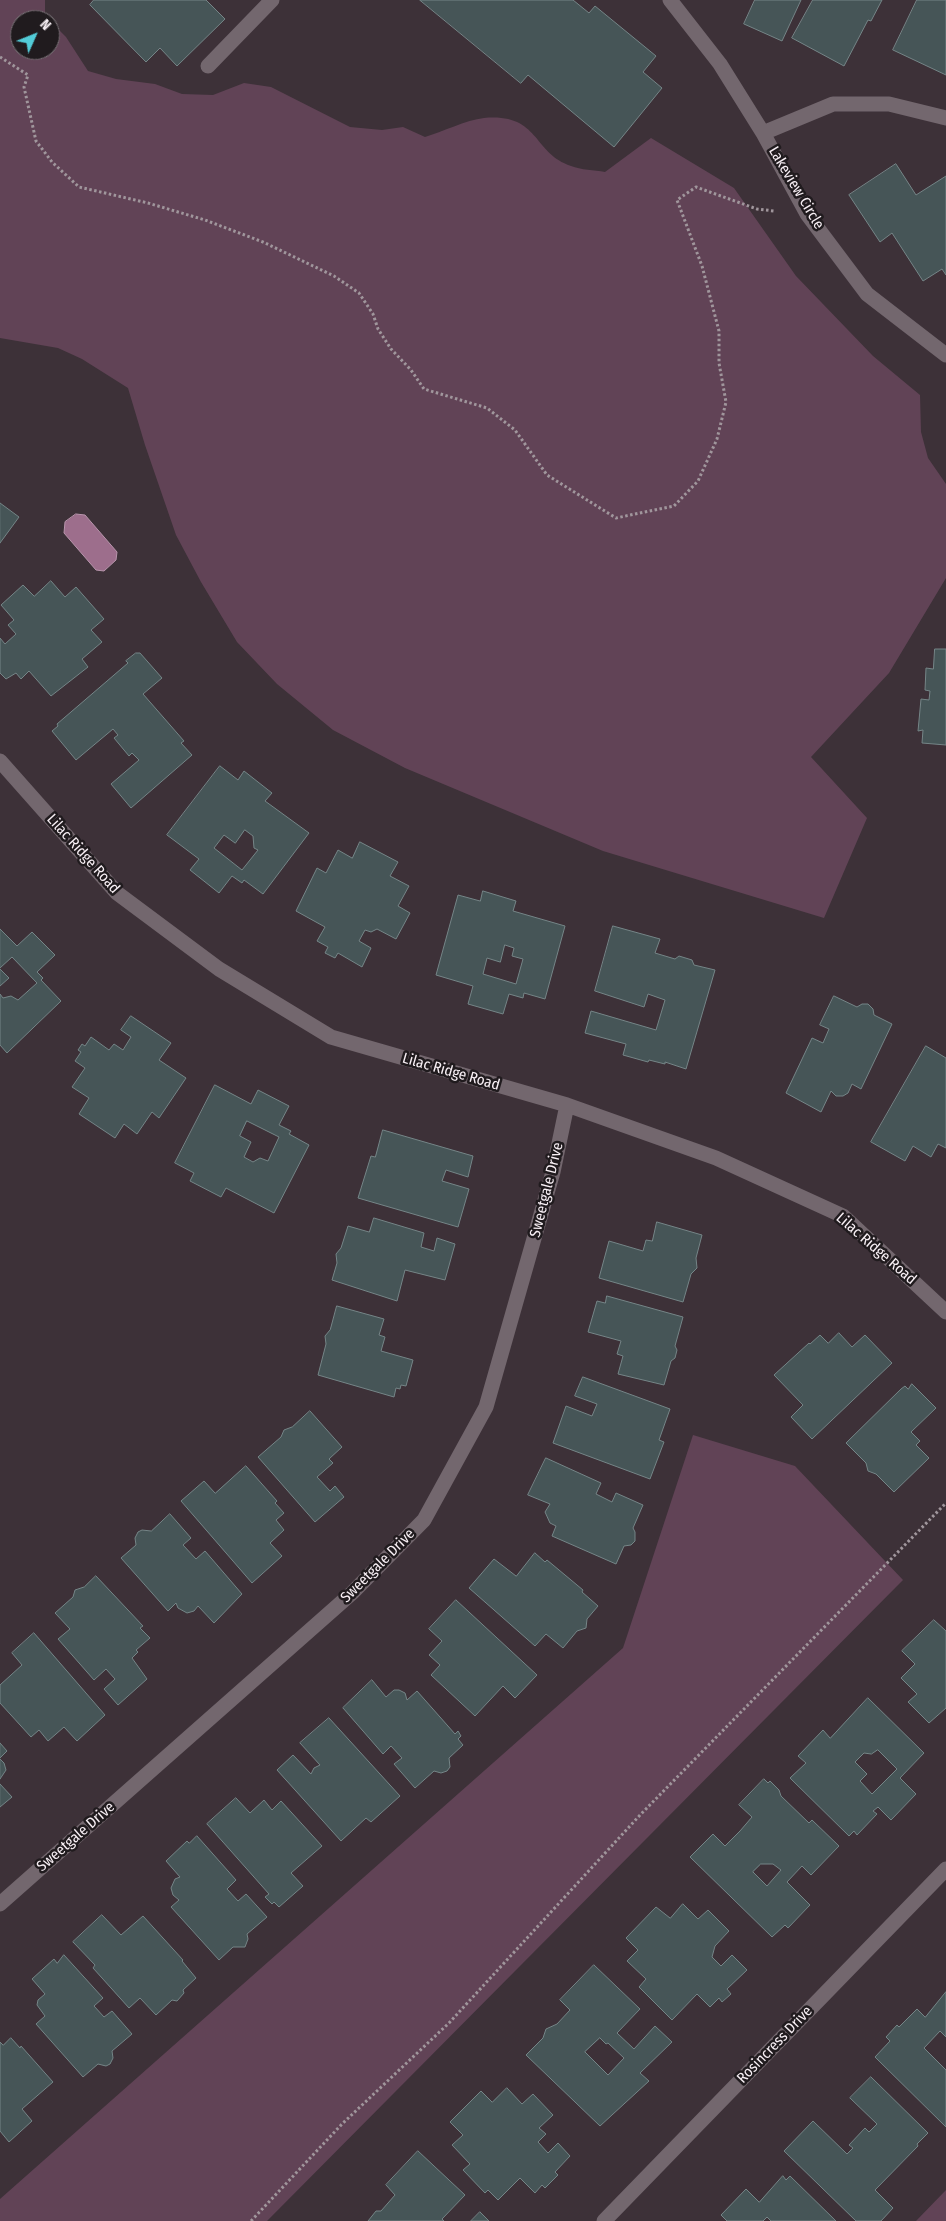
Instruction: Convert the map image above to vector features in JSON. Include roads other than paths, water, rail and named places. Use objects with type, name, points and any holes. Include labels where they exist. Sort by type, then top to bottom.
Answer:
[{"type":"street","points":[[208,66],[272,0]]},
{"type":"street","name":"Lakeview Circle","points":[[670,0],[720,64],[763,133],[807,214],[867,294],[946,355]]},
{"type":"street","points":[[763,133],[833,104],[889,104],[946,118]]},
{"type":"street","name":"Lilac Ridge Road","points":[[0,761],[117,893],[219,969],[331,1037],[566,1105],[716,1158],[843,1216],[946,1312]]},
{"type":"street","name":"Sweetgale Drive","points":[[0,1904],[352,1593],[424,1520],[486,1407],[553,1172],[566,1105]]},
{"type":"street","name":"Rosincress Drive","points":[[604,2221],[946,1868]]}]
